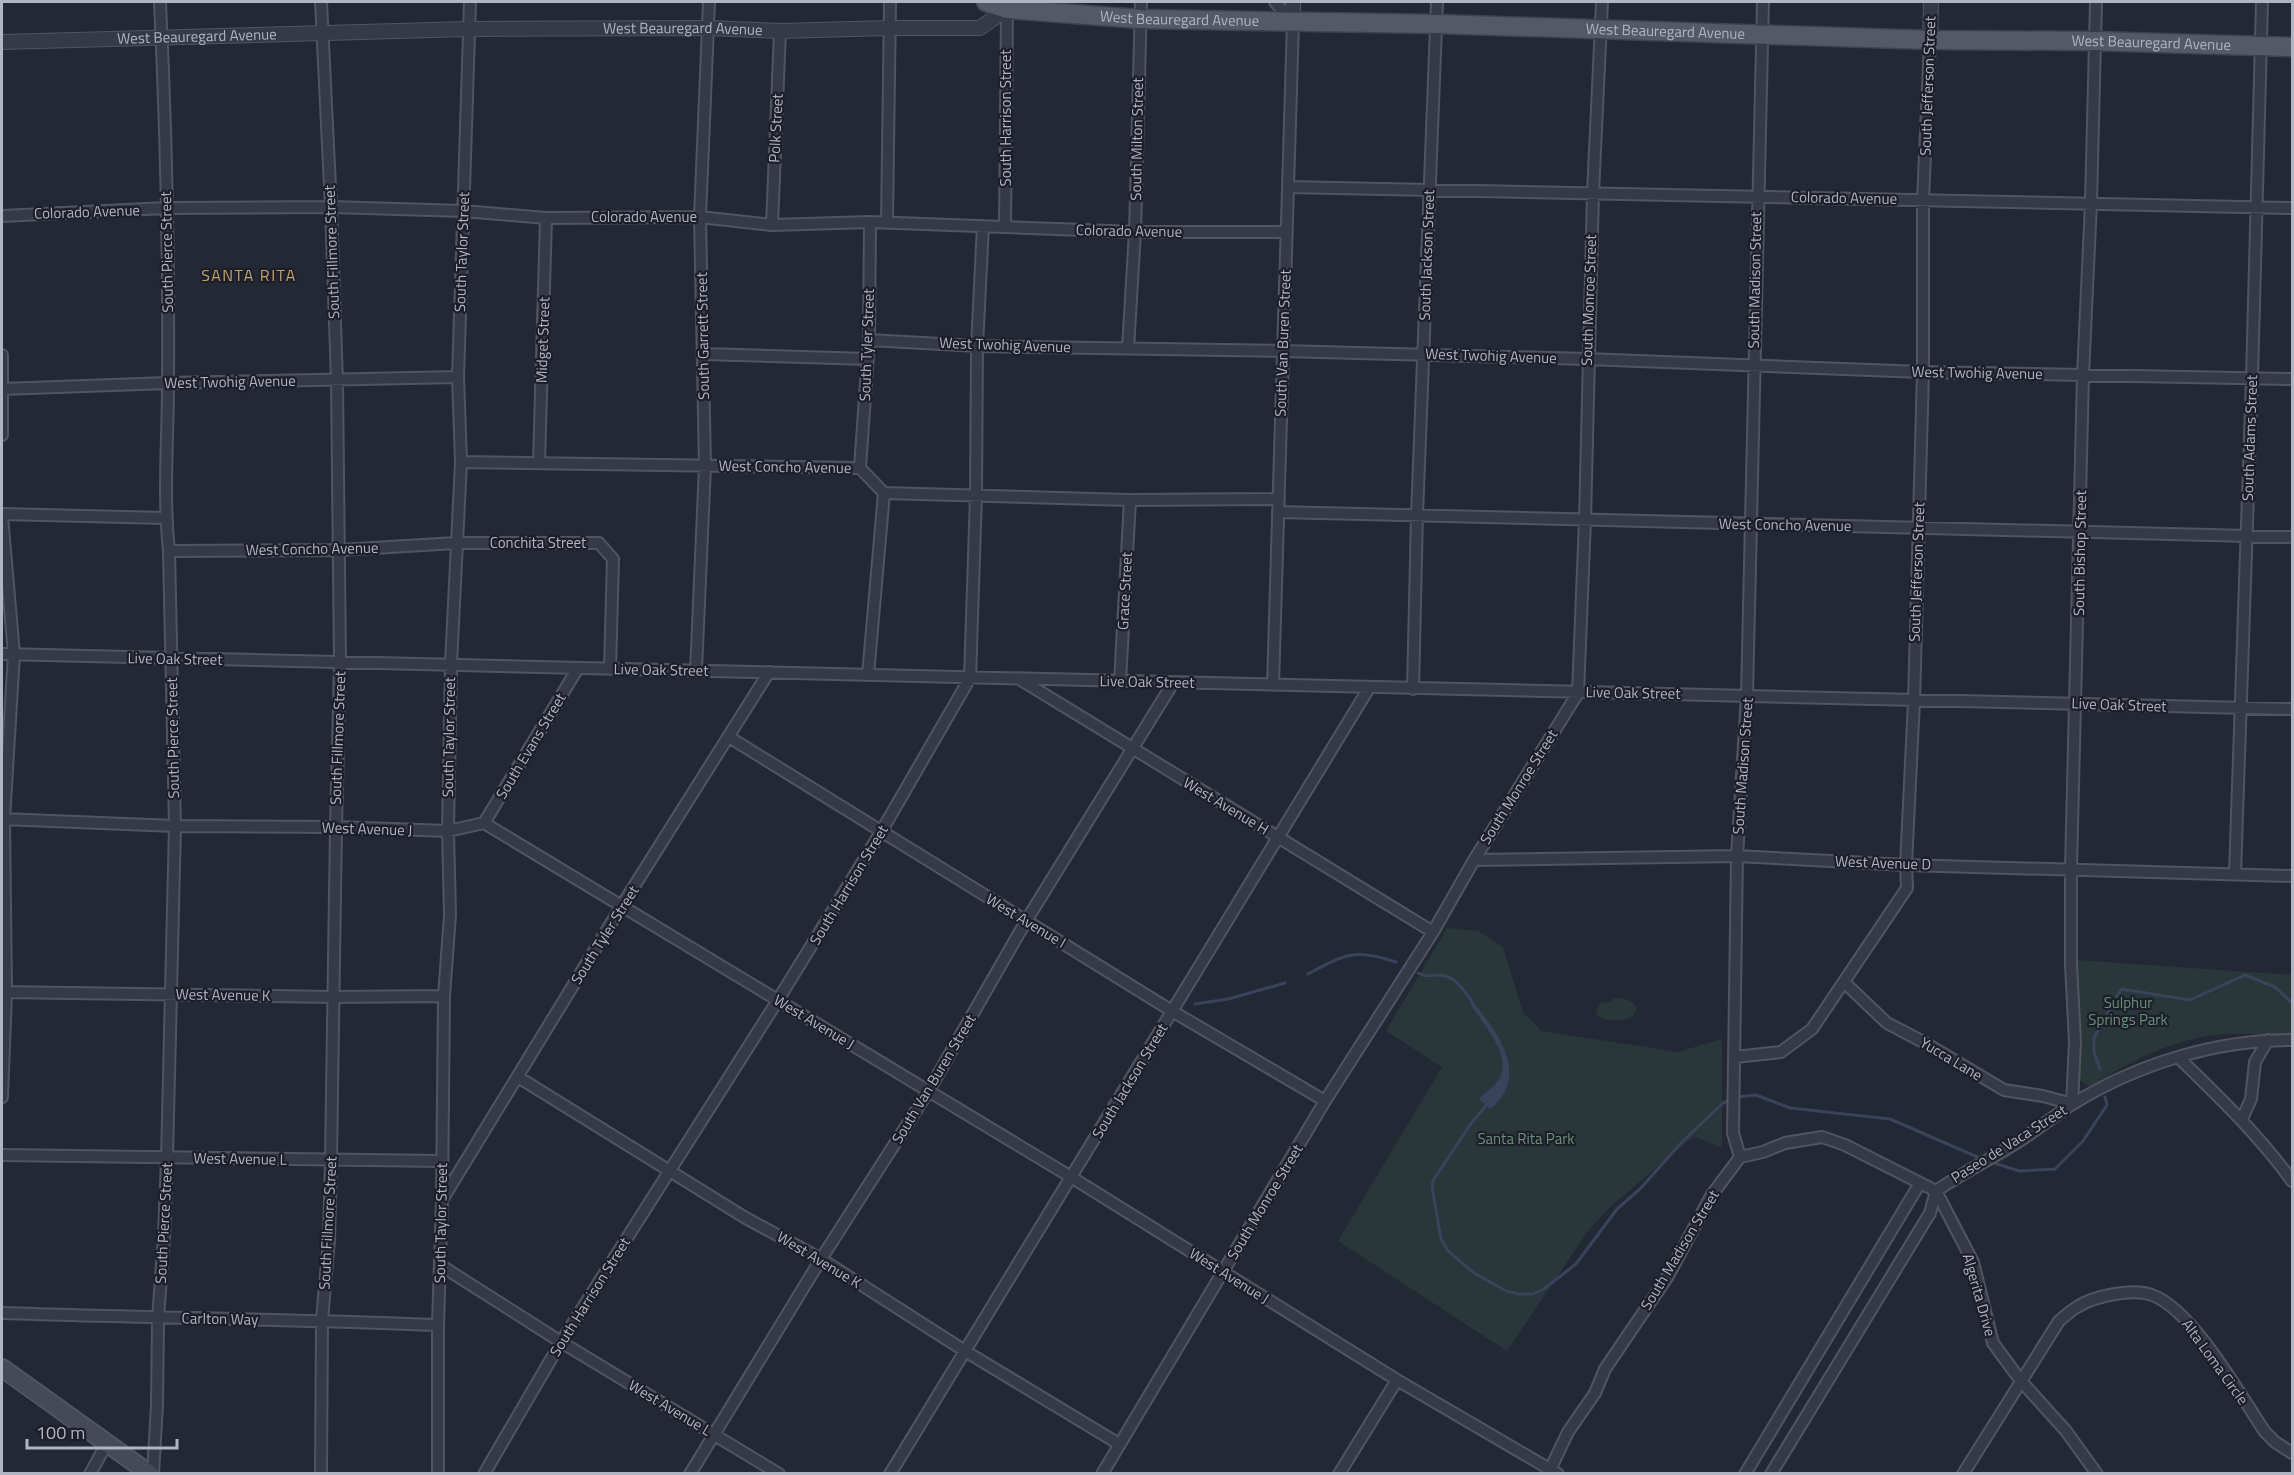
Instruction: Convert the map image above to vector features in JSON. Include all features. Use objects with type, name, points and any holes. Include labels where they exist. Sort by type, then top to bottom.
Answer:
[{"type":"main road","points":[[986,2],[1007,9]]},
{"type":"main road","name":"West Beauregard Avenue","points":[[1007,9],[1141,10],[1293,22],[1761,33],[1930,40],[2095,41],[2292,47]]},
{"type":"main road","points":[[2,1368],[151,1473]]},
{"type":"street","name":"South Pierce Street","points":[[151,1473],[157,1404],[158,1318],[167,1158],[174,826],[169,551],[165,518],[168,383],[160,2]]},
{"type":"street","name":"South Fillmore Street","points":[[321,2],[331,207],[340,550],[331,1160],[329,1240],[322,1320],[321,1473]]},
{"type":"street","name":"South Taylor Street","points":[[438,1473],[438,1325],[444,996],[450,915],[448,831],[451,664],[461,462],[458,377],[470,2]]},
{"type":"street","name":"South Garrett Street","points":[[696,671],[705,466],[700,217],[709,2]]},
{"type":"street","points":[[887,223],[890,2]]},
{"type":"street","points":[[1275,2],[1293,22]]},
{"type":"street","name":"South Van Buren Street","points":[[1273,685],[1293,2]]},
{"type":"street","name":"South Jackson Street","points":[[1413,689],[1417,515],[1437,2]]},
{"type":"street","name":"South Monroe Street","points":[[1102,1473],[1325,1101],[1433,932],[1474,860],[1578,693],[1586,520],[1587,358],[1602,2]]},
{"type":"street","name":"South Madison Street","points":[[1552,1472],[1568,1432],[1594,1393],[1605,1369],[1668,1276],[1711,1196],[1740,1157],[1733,1133],[1737,856],[1747,695],[1763,2]]},
{"type":"street","name":"South Jefferson Street","points":[[1735,1057],[1781,1052],[1812,1029],[1907,888],[1923,372],[1923,200],[1931,2]]},
{"type":"street","name":"South Bishop Street","points":[[2072,1104],[2075,1042],[2071,965],[2071,868],[2083,375],[2091,203],[2096,2]]},
{"type":"street","name":"South Adams Street","points":[[2235,874],[2242,709],[2262,2]]},
{"type":"street","name":"West Beauregard Avenue","points":[[2,42],[468,29],[708,28],[780,31],[980,28],[1007,9]]},
{"type":"street","name":"South Harrison Street","points":[[1005,227],[1007,9]]},
{"type":"street","name":"South Milton Street","points":[[1128,348],[1135,232],[1141,10]]},
{"type":"street","name":"Polk Street","points":[[772,225],[780,31]]},
{"type":"street","name":"Colorado Avenue","points":[[1288,187],[2292,208]]},
{"type":"street","name":"Colorado Avenue","points":[[2,216],[166,208],[331,207],[464,211],[546,218],[700,217],[772,225],[870,222],[1135,232],[1287,232]]},
{"type":"street","name":"Midget Street","points":[[539,463],[546,218]]},
{"type":"street","name":"South Tyler Street","points":[[860,468],[869,340],[870,222]]},
{"type":"street","name":"South Harrison Street","points":[[484,1473],[561,1342],[778,1000],[881,832],[969,678],[976,496],[977,346],[983,226]]},
{"type":"street","name":"West Twohig Avenue","points":[[869,340],[977,346],[1587,358],[1923,372],[2292,379]]},
{"type":"street","points":[[703,354],[868,359]]},
{"type":"street","points":[[2,355],[2,435]]},
{"type":"street","name":"West Twohig Avenue","points":[[2,389],[458,377]]},
{"type":"street","name":"West Concho Avenue","points":[[461,462],[860,468],[884,494]]},
{"type":"street","points":[[868,675],[884,494],[1131,500],[1279,499]]},
{"type":"street","name":"Grace Street","points":[[1120,682],[1131,500]]},
{"type":"street","name":"West Concho Avenue","points":[[1278,512],[2292,537]]},
{"type":"street","points":[[2,1097],[3,819],[14,654],[2,515],[165,518]]},
{"type":"street","name":"West Concho Avenue","points":[[169,551],[340,550],[456,543]]},
{"type":"street","name":"Conchita Street","points":[[456,543],[599,543],[613,559],[610,669]]},
{"type":"street","name":"Live Oak Street","points":[[2,654],[2292,709]]},
{"type":"street","name":"South Evans Street","points":[[484,823],[578,668]]},
{"type":"street","name":"South Tyler Street","points":[[442,1200],[621,907],[769,672]]},
{"type":"street","name":"West Avenue H","points":[[1019,679],[1433,932]]},
{"type":"street","name":"South Van Buren Street","points":[[690,1473],[821,1259],[928,1092],[1026,921],[1173,683]]},
{"type":"street","name":"South Jackson Street","points":[[890,1473],[1369,688]]},
{"type":"street","name":"West Avenue I","points":[[729,737],[1172,1011],[1325,1101]]},
{"type":"street","name":"West Avenue J","points":[[3,819],[174,826],[336,827],[448,831],[484,823],[1071,1177],[1397,1380],[1552,1472]]},
{"type":"street","name":"West Avenue D","points":[[1474,860],[1737,856],[1906,865],[2292,876]]},
{"type":"street","name":"Yucca Lane","points":[[1845,983],[1887,1023],[2004,1090],[2043,1096],[2072,1104]]},
{"type":"street","name":"West Avenue K","points":[[4,992],[333,997],[444,996]]},
{"type":"street","points":[[2242,1119],[2251,1099],[2255,1062],[2268,1040]]},
{"type":"street","name":"Paseo de Vaca Street","points":[[1771,1473],[1930,1214],[1936,1191],[2017,1142],[2072,1104],[2139,1070],[2220,1046],[2268,1040],[2292,1040]]},
{"type":"street","points":[[2178,1057],[2242,1119],[2272,1153],[2292,1182]]},
{"type":"street","name":"West Avenue K","points":[[518,1077],[744,1217],[821,1259],[965,1351],[1119,1444]]},
{"type":"street","points":[[1740,1157],[1763,1152],[1785,1143],[1822,1137],[1845,1145],[1936,1191]]},
{"type":"street","name":"West Avenue L","points":[[2,1155],[442,1161]]},
{"type":"street","points":[[1746,1473],[1920,1183]]},
{"type":"street","name":"Algerita Drive","points":[[1936,1191],[1973,1262],[1993,1343],[2021,1381],[2066,1431],[2097,1473]]},
{"type":"street","name":"West Avenue L","points":[[440,1265],[561,1342],[779,1473]]},
{"type":"street","name":"Alta Loma Circle","points":[[1964,1473],[2059,1321],[2077,1306],[2117,1293],[2150,1294],[2167,1303],[2206,1345],[2265,1432],[2292,1453]]},
{"type":"street","name":"Carlton Way","points":[[2,1312],[438,1325]]},
{"type":"street","points":[[1339,1473],[1397,1380]]},
{"type":"street","points":[[90,1473],[107,1443]]},
{"type":"green space","name":"Santa Rita Park","points":[[1447,928],[1478,931],[1503,947],[1523,1012],[1541,1031],[1678,1052],[1722,1039],[1722,1148],[1694,1136],[1609,1208],[1588,1231],[1507,1351],[1338,1241],[1442,1067],[1386,1031]]},
{"type":"green space","name":"Sulphur Springs Park","points":[[2077,960],[2292,975],[2292,1035],[2227,1034],[2191,1039],[2140,1058],[2092,1085],[2086,1085],[2077,1078],[2081,1032]]},
{"type":"green space","points":[[1614,998],[1627,1000],[1635,1005],[1637,1008],[1632,1017],[1614,1020],[1596,1015],[1599,1003],[1609,1002]]},
{"type":"water","points":[[1473,1002],[1500,1041],[1509,1069],[1508,1083],[1502,1096],[1490,1109],[1479,1099],[1499,1079],[1503,1066],[1502,1057],[1494,1038],[1471,1005]]},
{"type":"waterway","points":[[1308,974],[1350,955],[1370,955],[1396,962]]},
{"type":"waterway","points":[[1418,973],[1425,976],[1450,977],[1474,1005]]},
{"type":"waterway","points":[[2100,1069],[2094,1052],[2094,1038],[2121,989],[2190,1000],[2245,975],[2275,987],[2292,1003]]},
{"type":"waterway","points":[[1195,1004],[1228,999],[1285,983]]},
{"type":"waterway","points":[[1736,1097],[1756,1095],[1790,1108],[1890,1119],[1982,1159]]},
{"type":"waterway","points":[[1991,1162],[2019,1171],[2055,1169],[2083,1141],[2107,1105],[2105,1097]]},
{"type":"waterway","points":[[1488,1103],[1470,1125],[1432,1183],[1441,1239],[1448,1251],[1474,1273],[1506,1291],[1533,1294],[1544,1289],[1576,1264],[1617,1209],[1640,1189],[1683,1141],[1723,1103],[1730,1100]]},
{"type":"district","name":"SANTA RITA","points":[[249,275]]}]
